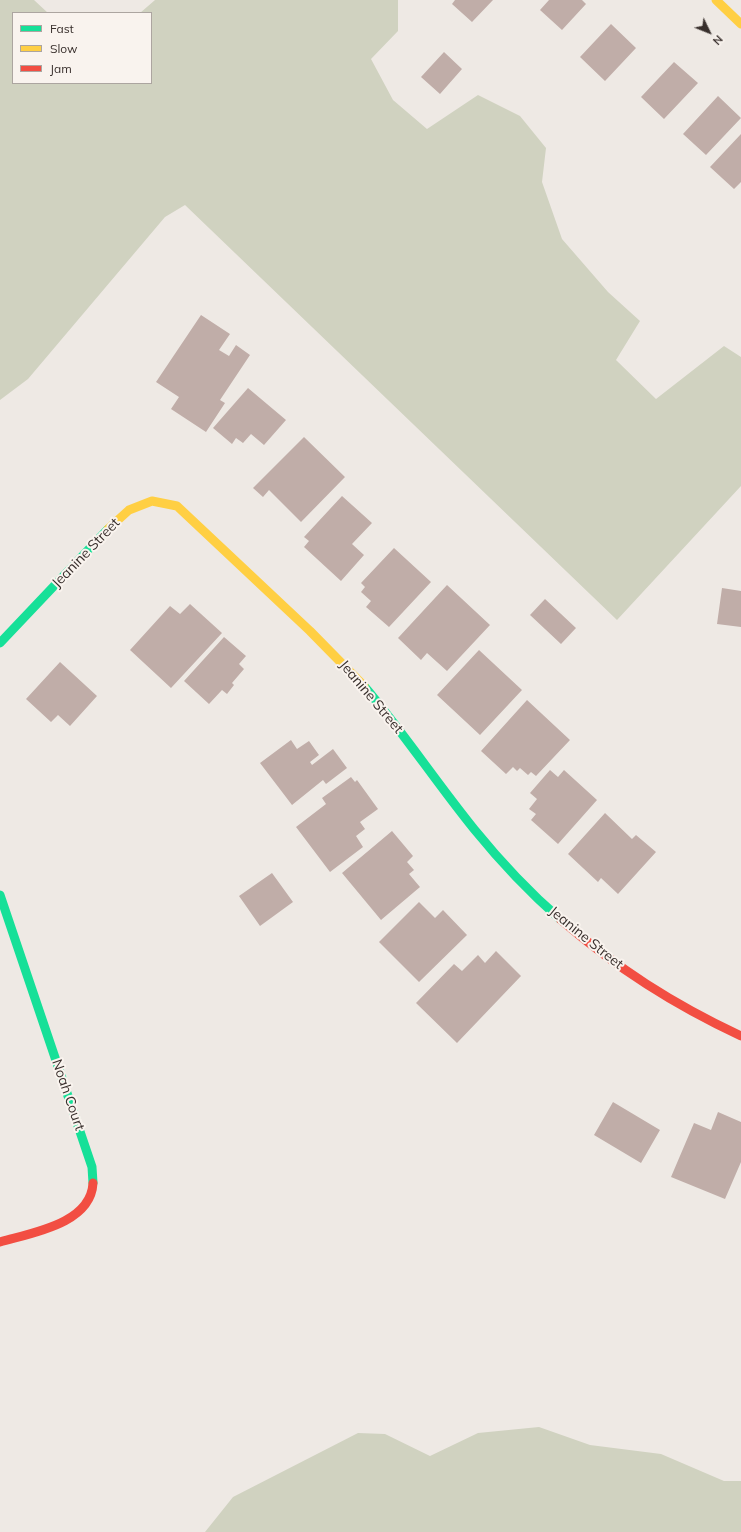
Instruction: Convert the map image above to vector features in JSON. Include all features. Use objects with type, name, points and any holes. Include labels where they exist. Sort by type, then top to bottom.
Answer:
[{"type":"street","points":[[716,0],[741,24]]},
{"type":"street","name":"Jeanine Street","points":[[0,643],[110,526],[129,510],[152,501],[177,506],[336,655],[366,688],[474,829],[524,884],[550,909],[610,960],[649,987],[712,1022],[741,1036]]},
{"type":"street","name":"Noah Court","points":[[0,895],[92,1167],[94,1183],[92,1193],[84,1206],[75,1216],[58,1224],[0,1242]]},
{"type":"green space","points":[[0,0],[34,0],[47,12],[12,12],[12,84],[152,84],[152,12],[141,12],[155,0],[398,0],[398,31],[371,59],[393,100],[427,129],[478,95],[520,116],[546,148],[542,182],[562,239],[608,292],[640,321],[616,360],[656,399],[724,346],[741,357],[741,486],[617,620],[185,205],[165,217],[28,379],[0,400]]},
{"type":"green space","points":[[539,1427],[590,1445],[661,1454],[724,1481],[741,1481],[741,1532],[205,1532],[233,1497],[358,1433],[385,1434],[430,1456],[478,1433]]},
{"type":"building","points":[[455,0],[493,0],[472,22],[452,4]]},
{"type":"building","points":[[549,0],[582,0],[586,4],[562,30],[540,10]]},
{"type":"building","points":[[611,24],[636,48],[605,81],[580,57]]},
{"type":"building","points":[[444,52],[462,69],[440,94],[421,77]]},
{"type":"building","points":[[674,62],[698,83],[664,119],[641,97]]},
{"type":"building","points":[[718,96],[741,118],[706,155],[683,134]]},
{"type":"building","points":[[741,134],[741,182],[734,189],[710,167]]},
{"type":"building","points":[[201,315],[230,334],[219,350],[229,356],[236,345],[250,355],[220,400],[225,403],[206,432],[171,409],[179,397],[156,382]]},
{"type":"building","points":[[248,388],[286,420],[264,445],[251,434],[243,443],[236,438],[232,444],[213,428]]},
{"type":"building","points":[[304,437],[345,477],[301,522],[269,490],[263,497],[253,488]]},
{"type":"building","points":[[342,496],[372,523],[352,544],[364,555],[341,581],[304,547],[309,541],[304,537]]},
{"type":"building","points":[[394,548],[431,582],[389,627],[366,607],[371,601],[361,592],[365,587],[361,583]]},
{"type":"building","points":[[447,585],[490,625],[447,671],[427,653],[421,660],[398,638]]},
{"type":"building","points":[[722,588],[741,591],[741,627],[717,624]]},
{"type":"building","points":[[545,599],[576,628],[561,644],[530,615]]},
{"type":"building","points":[[190,604],[222,633],[171,688],[130,650],[170,606],[180,614]]},
{"type":"building","points":[[224,637],[246,656],[239,664],[244,669],[232,683],[234,685],[227,694],[222,690],[209,704],[184,681]]},
{"type":"building","points":[[479,650],[522,690],[480,735],[437,695]]},
{"type":"building","points":[[60,662],[97,696],[70,726],[58,715],[51,722],[26,699]]},
{"type":"building","points":[[527,700],[570,740],[536,776],[531,772],[528,775],[520,768],[517,771],[513,767],[506,774],[481,751]]},
{"type":"building","points":[[291,740],[297,749],[309,741],[319,755],[310,762],[312,765],[333,749],[347,768],[326,784],[323,780],[292,805],[260,763]]},
{"type":"building","points":[[550,770],[558,777],[564,770],[597,800],[558,844],[531,820],[536,814],[529,809],[537,799],[530,793]]},
{"type":"building","points":[[351,777],[355,782],[357,780],[378,809],[360,822],[365,829],[356,836],[363,847],[330,872],[296,827],[326,804],[322,798]]},
{"type":"building","points":[[605,813],[632,839],[636,835],[656,852],[618,894],[601,878],[598,882],[568,854]]},
{"type":"building","points":[[392,831],[413,856],[407,862],[414,870],[409,874],[420,887],[381,920],[342,873]]},
{"type":"building","points":[[272,873],[293,902],[260,926],[239,896]]},
{"type":"building","points":[[419,902],[435,918],[443,910],[467,935],[419,982],[379,942]]},
{"type":"building","points":[[496,951],[521,976],[457,1043],[416,1003],[454,964],[462,971],[478,955],[485,963]]},
{"type":"building","points":[[613,1102],[660,1130],[641,1163],[594,1135]]},
{"type":"building","points":[[718,1112],[741,1122],[741,1162],[725,1199],[671,1177],[694,1123],[711,1130]]},
{"type":"traffic: fast","points":[[0,643],[108,529]]},
{"type":"traffic: fast","points":[[364,686],[484,841],[526,887],[560,919]]},
{"type":"traffic: fast","points":[[0,895],[92,1167],[93,1183]]},
{"type":"traffic: slow","points":[[716,0],[741,24]]},
{"type":"traffic: slow","points":[[108,529],[129,510],[152,501],[177,506],[310,631],[364,686]]},
{"type":"traffic: jam","points":[[560,919],[625,970],[669,998],[741,1036]]},
{"type":"traffic: jam","points":[[0,1242],[43,1230],[71,1217],[82,1208],[90,1197],[93,1183]]}]
